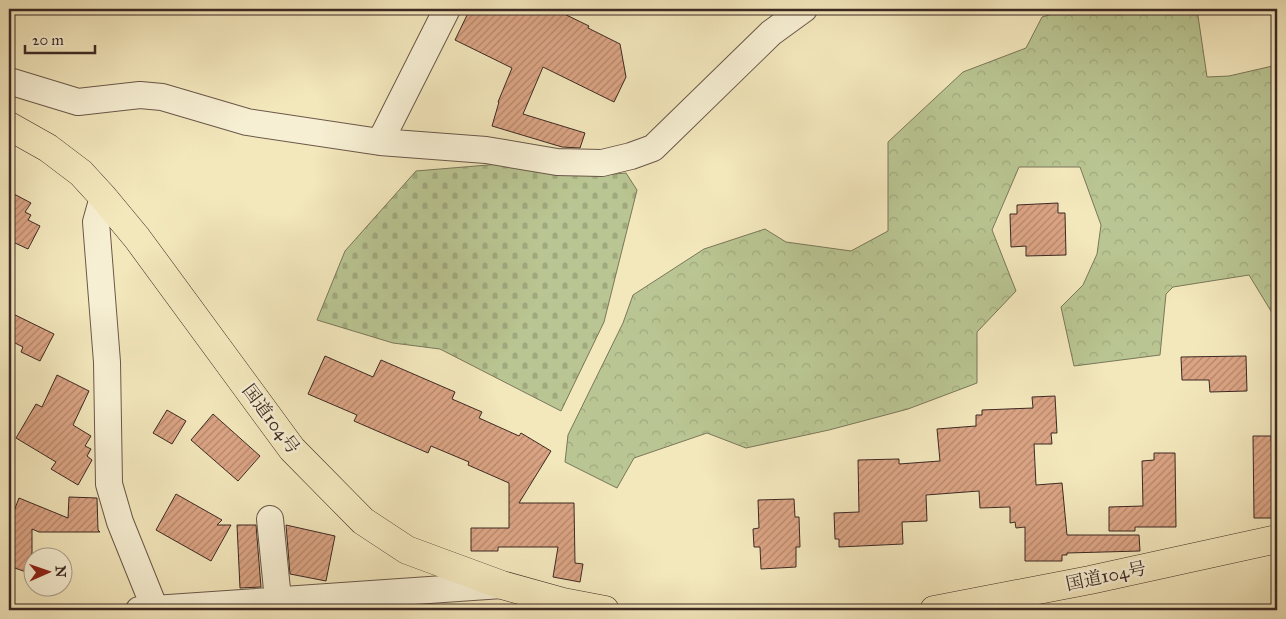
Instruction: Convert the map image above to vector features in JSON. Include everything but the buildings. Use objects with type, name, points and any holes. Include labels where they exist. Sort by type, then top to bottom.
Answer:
[{"type":"highway","name":"国道104号","points":[[9,126],[48,148],[74,168],[103,197],[137,238],[292,449],[363,521],[407,550],[502,585],[562,602],[605,610]]},
{"type":"highway","name":"国道104号","points":[[934,610],[1071,584],[1277,539]]},
{"type":"street","points":[[380,142],[446,9]]},
{"type":"street","points":[[9,81],[78,102],[140,95],[162,97],[247,122],[380,142],[486,150],[557,162],[602,163],[653,148],[771,32],[804,9]]},
{"type":"street","points":[[103,197],[96,222],[107,362],[109,484],[145,610],[278,605],[502,585]]},
{"type":"street","points":[[270,519],[278,605]]},
{"type":"green space","points":[[1069,9],[1197,9],[1207,77],[1229,76],[1277,65],[1277,321],[1249,275],[1173,287],[1166,294],[1160,355],[1074,366],[1061,307],[1083,285],[1097,254],[1101,225],[1080,167],[1019,167],[992,230],[1016,291],[977,332],[977,383],[908,409],[829,430],[746,448],[707,433],[634,458],[617,488],[565,462],[568,435],[623,323],[633,295],[704,249],[765,229],[786,242],[851,251],[888,231],[888,142],[963,72],[1026,48],[1042,17]]},
{"type":"green space","points":[[500,164],[602,175],[626,173],[637,190],[604,322],[561,411],[440,349],[393,343],[317,320],[345,251],[416,171]]}]
